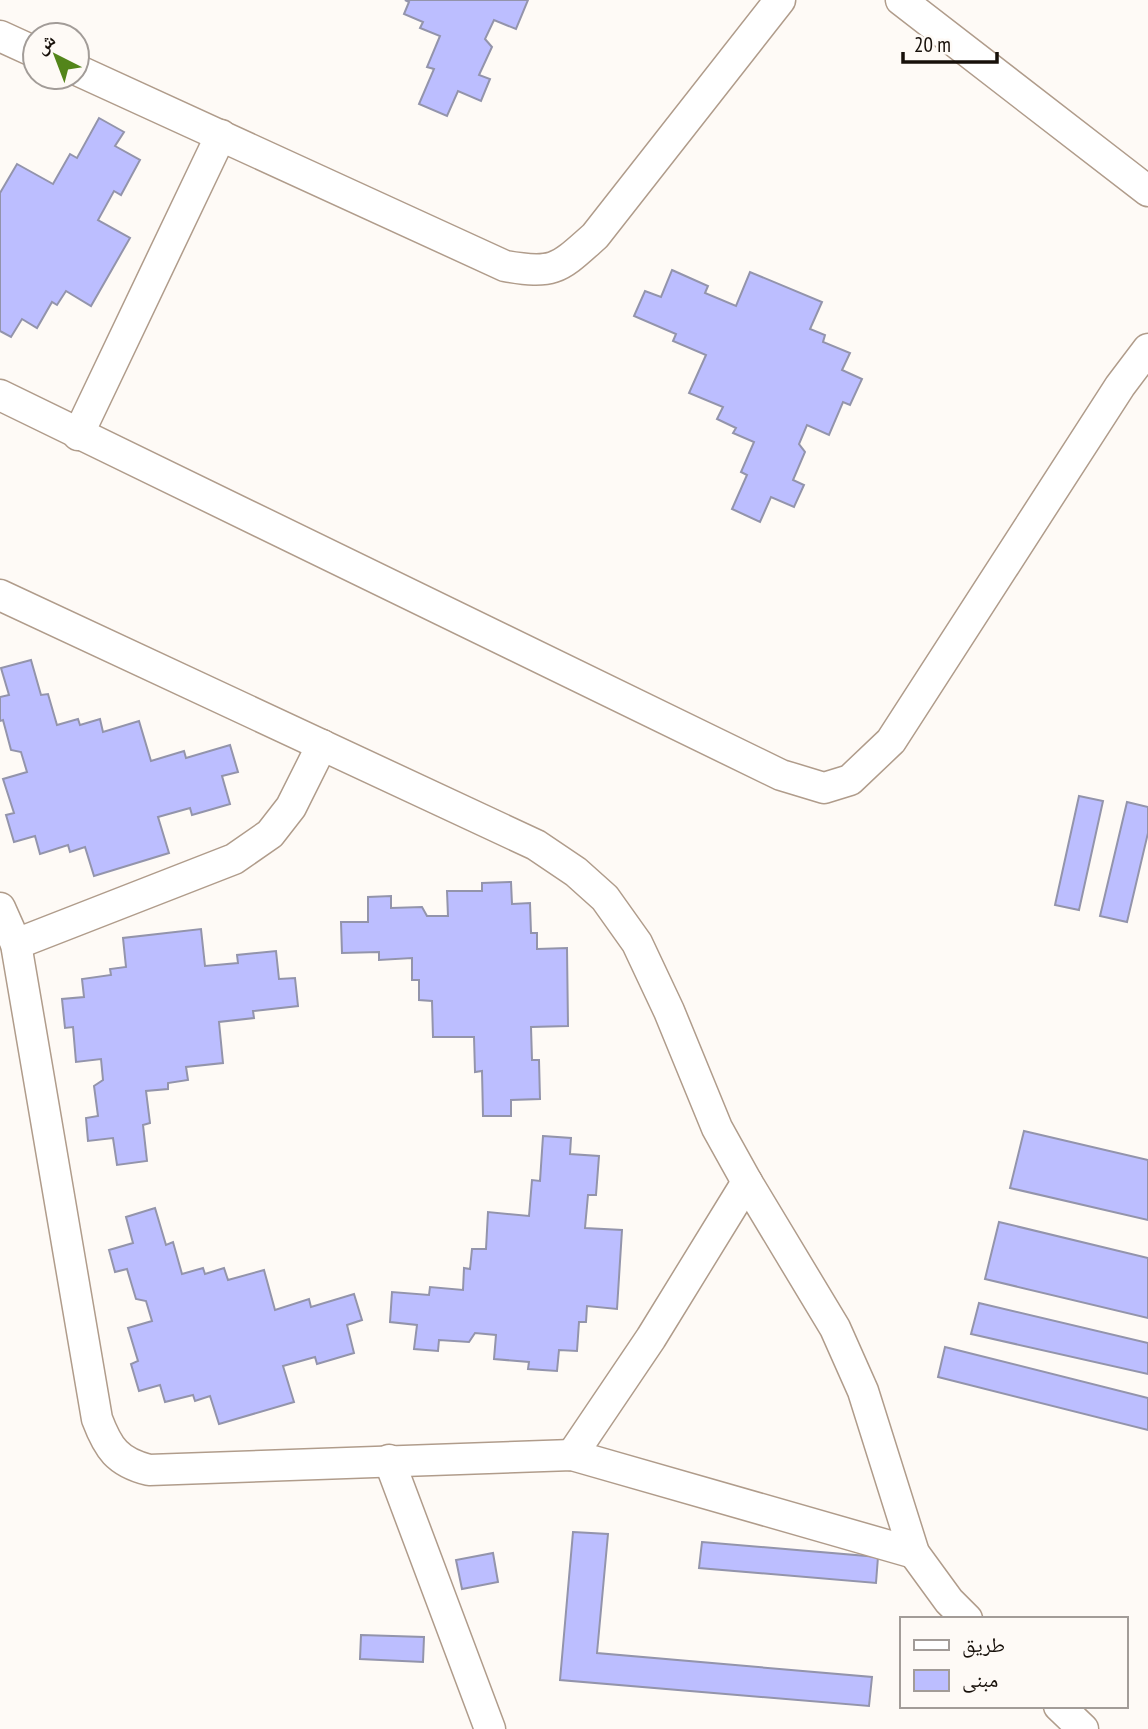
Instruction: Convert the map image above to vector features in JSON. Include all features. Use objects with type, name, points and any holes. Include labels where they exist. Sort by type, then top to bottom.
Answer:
[{"type":"street","points":[[91,76],[505,266],[536,272],[565,264],[596,236],[780,0]]},
{"type":"street","points":[[901,0],[1148,191]]},
{"type":"street","points":[[0,36],[21,46]]},
{"type":"street","points":[[78,435],[221,135]]},
{"type":"street","points":[[0,395],[781,775],[824,788],[850,780],[891,741],[1120,386],[1148,349]]},
{"type":"street","points":[[0,594],[536,845],[576,872],[606,898],[637,943],[669,1012],[716,1128],[835,1328],[863,1391],[914,1553],[948,1601],[965,1617]]},
{"type":"street","points":[[16,944],[234,859],[270,834],[291,807],[322,746]]},
{"type":"street","points":[[0,908],[16,944],[97,1419],[104,1438],[125,1462],[149,1470],[572,1455],[914,1553]]},
{"type":"street","points":[[572,1455],[651,1338],[747,1182]]},
{"type":"street","points":[[388,1460],[490,1729]]},
{"type":"street","points":[[1061,1708],[1083,1729]]},
{"type":"building","points":[[405,0],[528,0],[516,29],[494,20],[485,39],[492,47],[479,75],[490,79],[481,101],[458,91],[447,116],[419,104],[434,69],[427,67],[440,36],[420,28],[423,22],[404,14],[409,2]]},
{"type":"building","points":[[99,118],[124,132],[115,146],[140,160],[121,195],[114,191],[98,220],[130,238],[91,306],[66,291],[57,305],[52,302],[37,328],[22,319],[11,337],[0,331],[0,193],[17,164],[53,184],[70,154],[77,158]]},
{"type":"building","points":[[672,270],[708,286],[705,293],[736,306],[750,272],[822,302],[810,329],[825,335],[823,342],[850,353],[842,370],[862,379],[850,405],[843,402],[829,435],[807,425],[799,444],[805,452],[793,480],[804,485],[794,507],[771,497],[760,522],[732,509],[747,475],[741,472],[754,442],[733,433],[736,428],[717,419],[723,407],[689,393],[706,355],[673,341],[676,334],[634,316],[645,291],[661,297]]},
{"type":"building","points":[[31,660],[41,695],[48,694],[57,725],[78,719],[80,725],[100,719],[103,732],[139,721],[151,761],[184,751],[186,758],[230,745],[238,772],[222,776],[230,804],[192,815],[190,808],[158,817],[169,853],[94,876],[85,847],[70,852],[68,845],[40,854],[35,836],[14,842],[6,815],[14,813],[3,779],[27,772],[21,752],[11,750],[3,720],[0,721],[0,697],[9,695],[1,668]]},
{"type":"building","points":[[1079,796],[1103,801],[1079,910],[1055,905]]},
{"type":"building","points":[[1127,802],[1148,807],[1148,833],[1127,922],[1100,916]]},
{"type":"building","points":[[511,882],[512,904],[530,903],[531,933],[537,933],[537,949],[567,948],[568,1026],[531,1027],[532,1060],[539,1060],[540,1099],[511,1100],[511,1116],[483,1116],[482,1071],[475,1072],[474,1037],[433,1037],[432,1001],[419,1000],[419,980],[412,980],[412,958],[379,960],[379,952],[342,953],[341,922],[368,922],[368,897],[391,896],[391,908],[422,907],[427,916],[448,916],[447,891],[482,891],[482,883]]},
{"type":"building","points":[[201,929],[205,966],[238,963],[237,955],[276,951],[279,979],[295,978],[298,1006],[253,1011],[254,1018],[219,1022],[223,1063],[186,1067],[188,1080],[168,1083],[168,1089],[146,1091],[150,1123],[143,1125],[147,1161],[117,1165],[113,1138],[88,1141],[86,1118],[98,1116],[94,1086],[103,1080],[101,1059],[76,1062],[73,1027],[65,1028],[62,999],[84,997],[82,979],[111,975],[110,969],[126,967],[123,938]]},
{"type":"building","points":[[1024,1131],[1148,1160],[1148,1220],[1010,1188]]},
{"type":"building","points":[[543,1136],[571,1138],[570,1154],[599,1156],[596,1195],[588,1195],[585,1228],[622,1230],[617,1309],[587,1306],[586,1322],[579,1322],[577,1351],[559,1350],[557,1371],[528,1369],[529,1362],[494,1359],[496,1335],[475,1333],[469,1342],[439,1340],[438,1351],[414,1349],[417,1325],[390,1322],[392,1292],[429,1295],[430,1287],[463,1290],[464,1268],[470,1269],[472,1249],[486,1249],[488,1212],[529,1216],[532,1180],[540,1181]]},
{"type":"building","points":[[155,1208],[166,1245],[173,1242],[182,1274],[203,1268],[205,1274],[224,1268],[228,1280],[264,1270],[275,1310],[309,1299],[311,1307],[354,1294],[362,1320],[347,1325],[354,1353],[317,1364],[315,1357],[283,1366],[294,1402],[219,1424],[210,1396],[195,1401],[193,1395],[165,1402],[160,1385],[139,1391],[131,1364],[138,1361],[128,1328],[152,1321],[146,1301],[136,1299],[127,1269],[115,1272],[109,1250],[133,1243],[126,1217]]},
{"type":"building","points":[[999,1222],[1148,1258],[1148,1318],[985,1279]]},
{"type":"building","points":[[979,1303],[1148,1343],[1148,1374],[971,1334]]},
{"type":"building","points":[[945,1347],[1148,1398],[1148,1430],[938,1377]]},
{"type":"building","points":[[573,1532],[608,1534],[597,1653],[872,1677],[869,1706],[560,1680]]},
{"type":"building","points":[[702,1542],[878,1557],[876,1583],[699,1568]]},
{"type":"building","points":[[493,1553],[498,1582],[462,1589],[456,1560]]},
{"type":"building","points":[[361,1635],[424,1637],[423,1662],[360,1659]]}]
